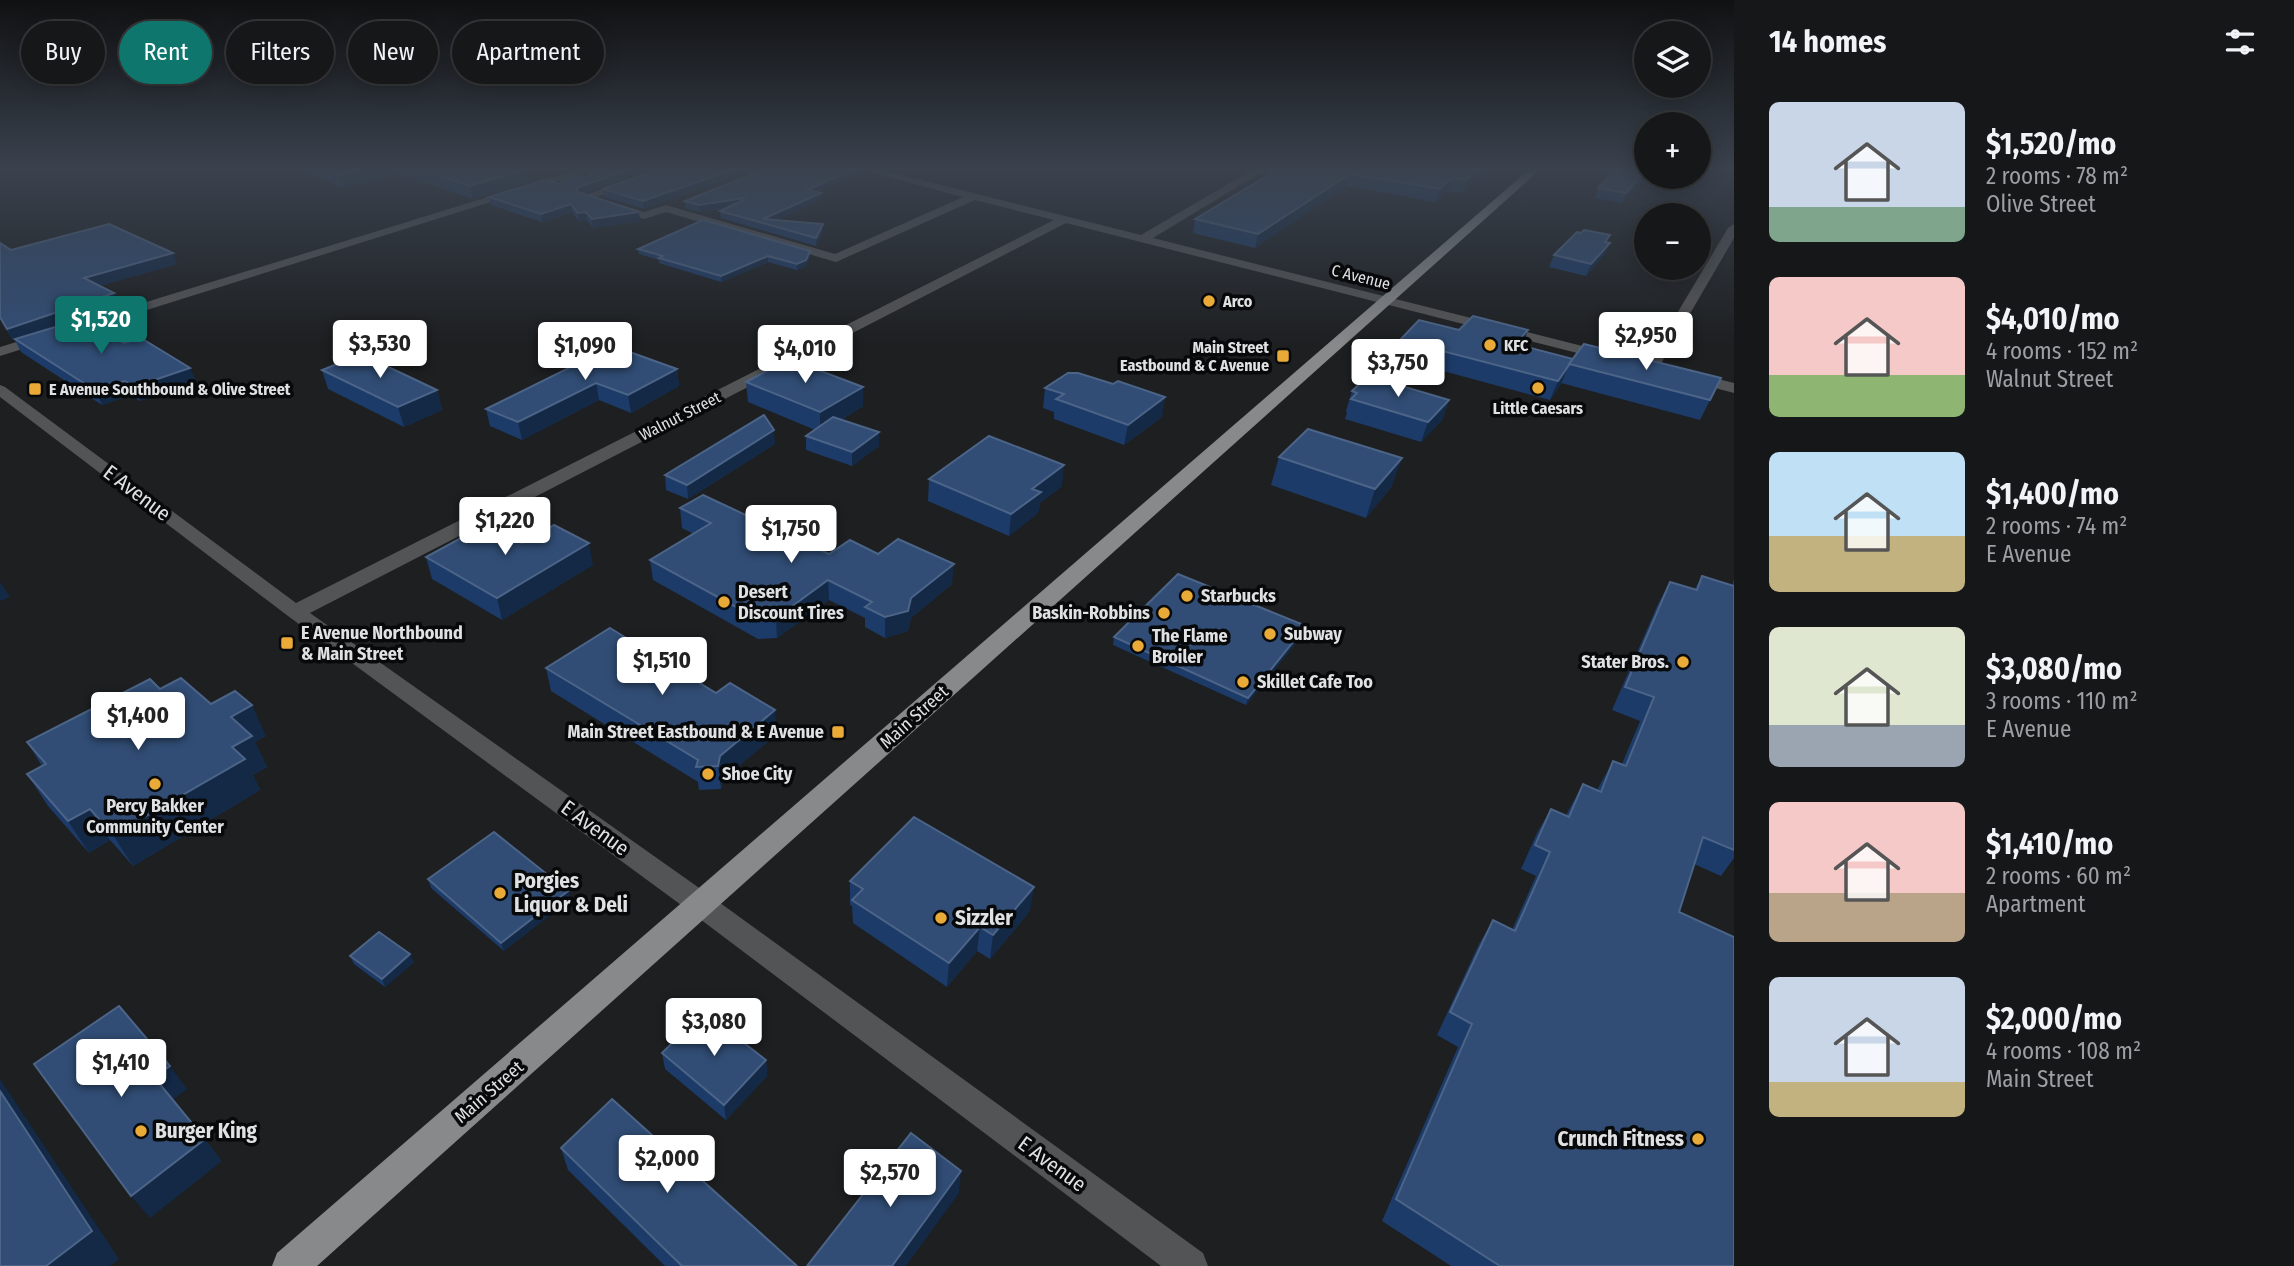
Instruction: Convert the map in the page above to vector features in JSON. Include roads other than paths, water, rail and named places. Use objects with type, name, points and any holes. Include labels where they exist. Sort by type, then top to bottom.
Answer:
[{"type":"main road","name":"Main Street","points":[[290,1266],[1471,226]]},
{"type":"street","points":[[0,352],[406,226]]},
{"type":"street","points":[[727,226],[836,258],[908,226]]},
{"type":"street","name":"Walnut Street","points":[[295,612],[1051,226]]},
{"type":"street","name":"C Avenue","points":[[1093,226],[1734,388]]},
{"type":"street","points":[[1143,239],[1165,226]]},
{"type":"street","points":[[1651,367],[1730,243],[1734,228]]},
{"type":"street","name":"E Avenue","points":[[0,390],[295,612],[702,905],[1190,1266]]},
{"type":"place","name":"Arco","points":[[1209,301]]},
{"type":"place","name":"KFC","points":[[1490,345]]},
{"type":"place","name":"Main Street Eastbound & C Avenue","points":[[1283,356]]},
{"type":"place","name":"Little Caesars","points":[[1538,388]]},
{"type":"place","name":"E Avenue Southbound & Olive Street","points":[[35,389]]},
{"type":"place","name":"Starbucks","points":[[1187,596]]},
{"type":"place","name":"Desert Discount Tires","points":[[724,602]]},
{"type":"place","name":"Baskin-Robbins","points":[[1164,613]]},
{"type":"place","name":"Subway","points":[[1270,634]]},
{"type":"place","name":"E Avenue Northbound & Main Street","points":[[287,643]]},
{"type":"place","name":"The Flame Broiler","points":[[1138,646]]},
{"type":"place","name":"Stater Bros.","points":[[1683,662]]},
{"type":"place","name":"Skillet Cafe Too","points":[[1243,682]]},
{"type":"place","name":"Main Street Eastbound & E Avenue","points":[[838,732]]},
{"type":"place","name":"Shoe City","points":[[708,774]]},
{"type":"place","name":"Percy Bakker Community Center","points":[[155,784]]},
{"type":"place","name":"Porgies Liquor & Deli","points":[[500,893]]},
{"type":"place","name":"Sizzler","points":[[941,918]]},
{"type":"place","name":"Burger King","points":[[141,1131]]},
{"type":"place","name":"Crunch Fitness","points":[[1698,1139]]}]
